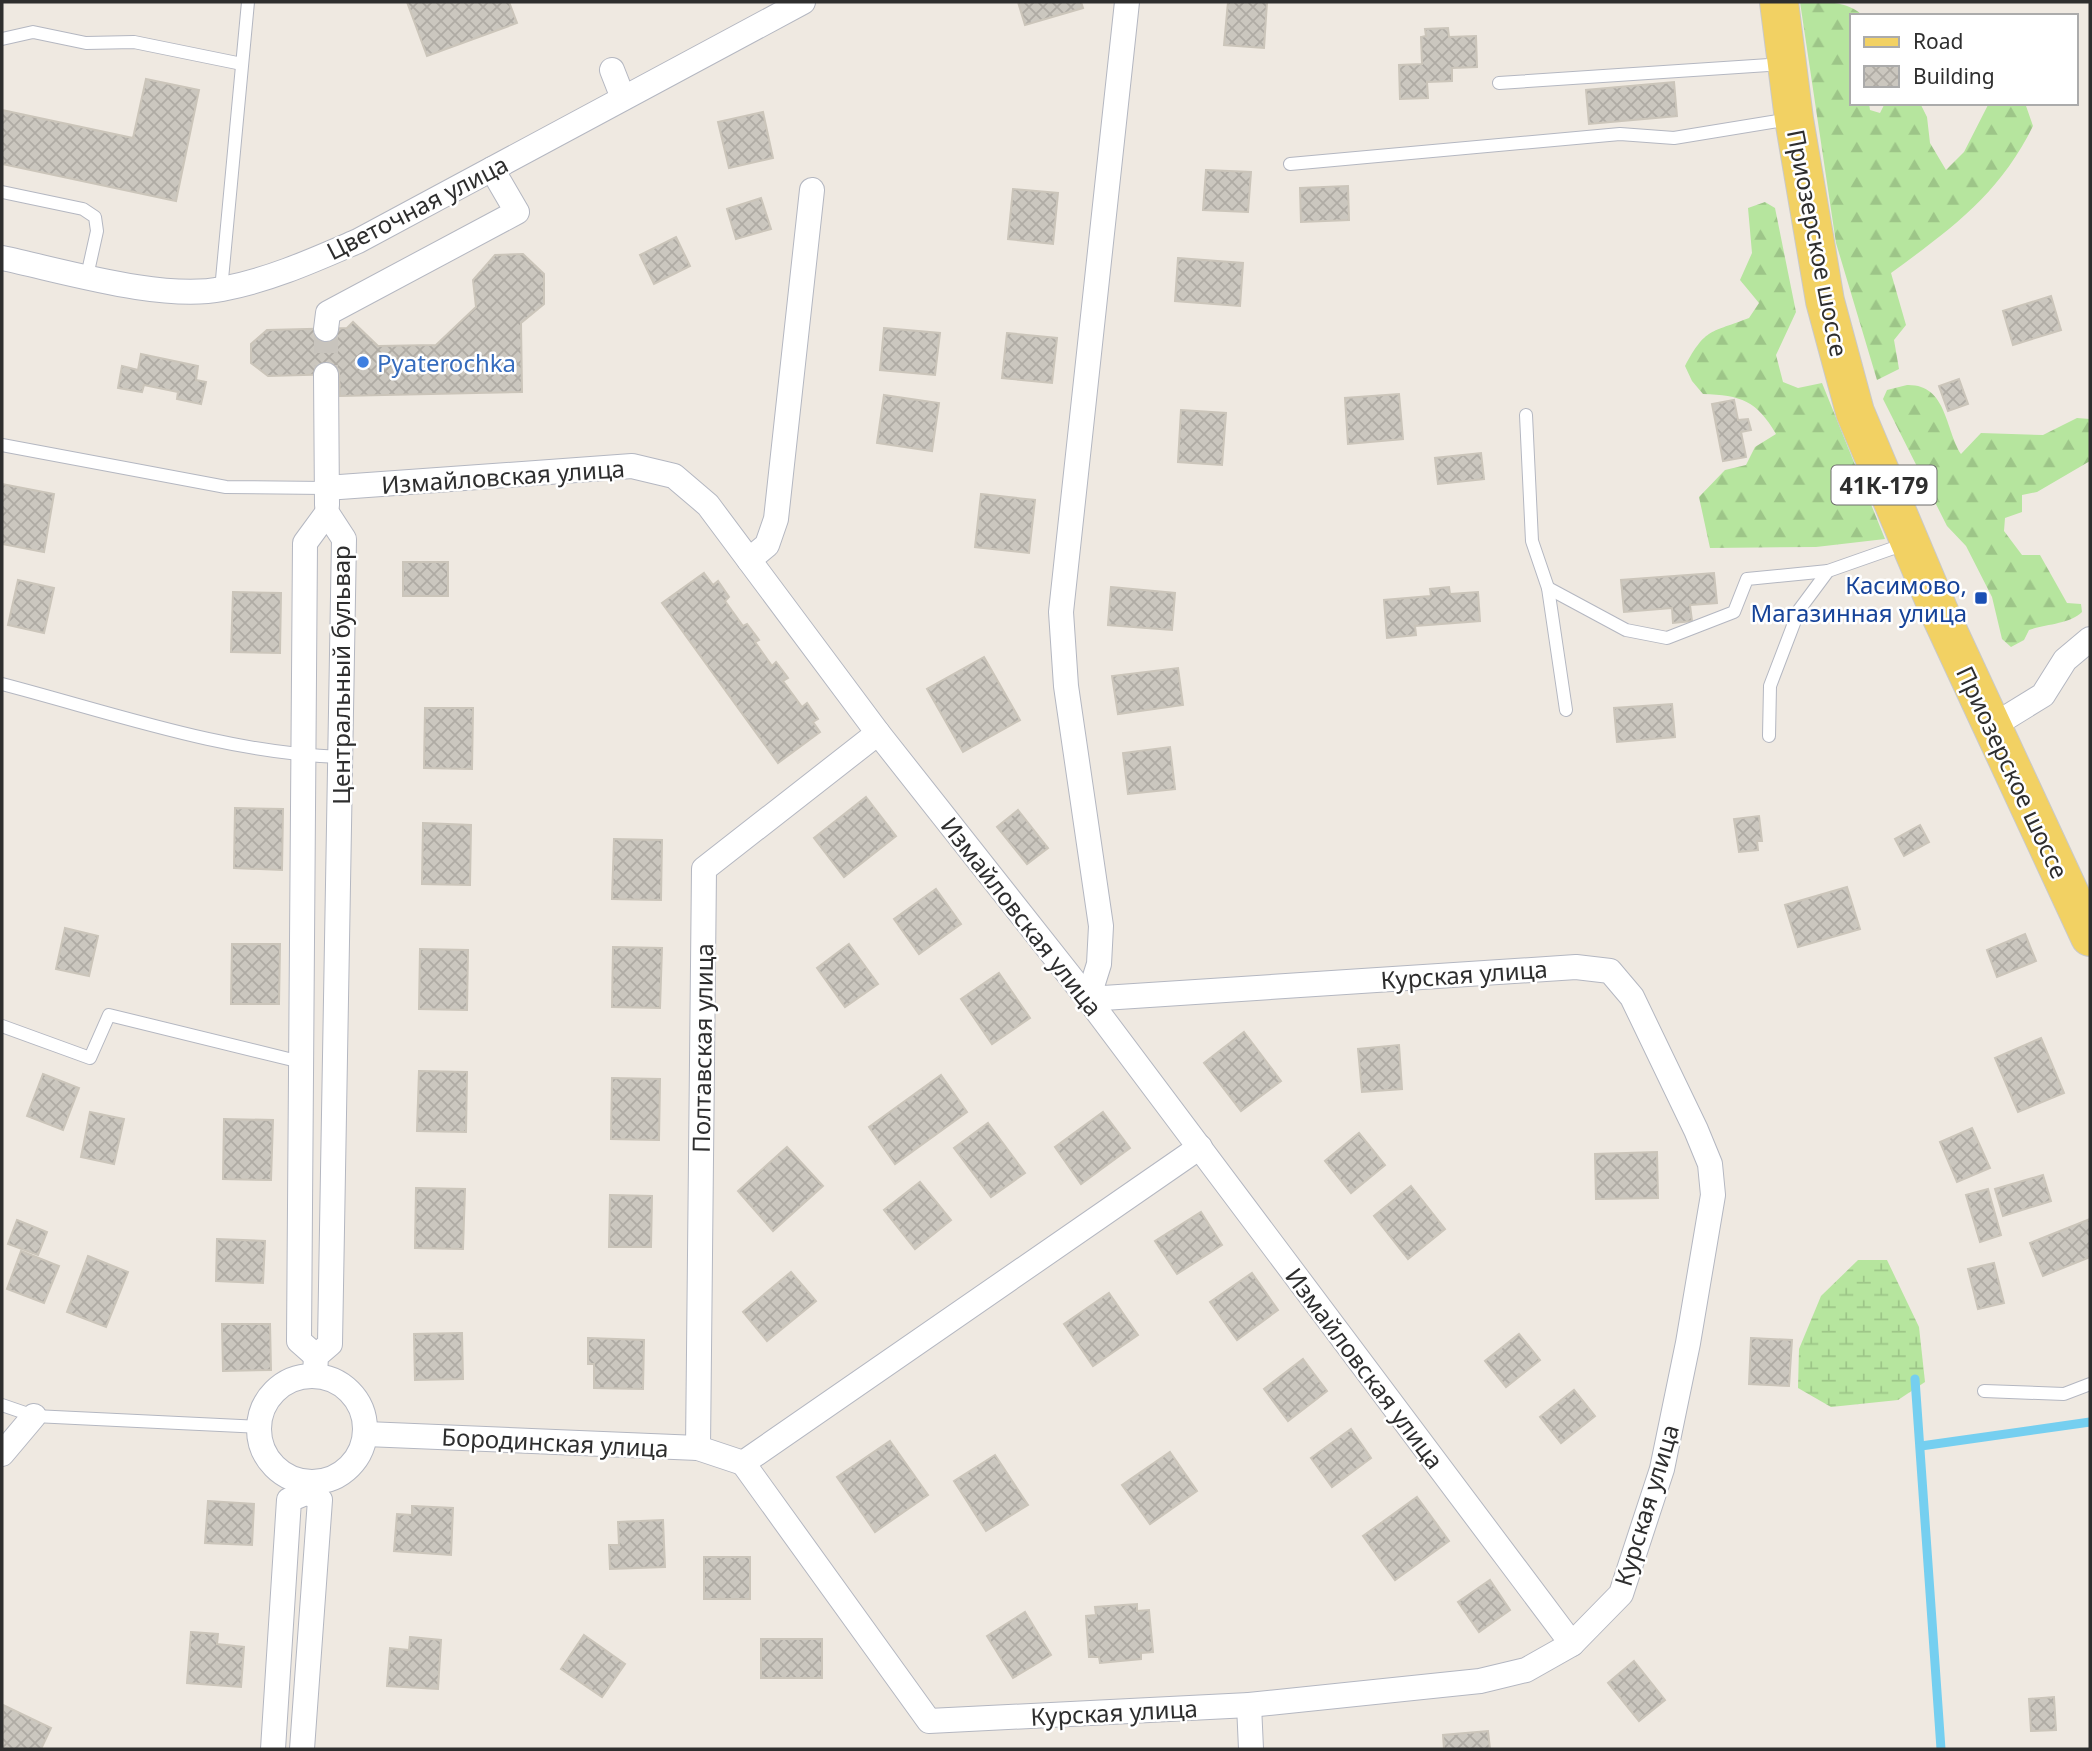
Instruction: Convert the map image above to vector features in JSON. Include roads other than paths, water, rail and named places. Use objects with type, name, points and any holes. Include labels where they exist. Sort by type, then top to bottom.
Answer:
[{"type":"main road","name":"Приозерское шоссе","points":[[1779,2],[1794,119],[1825,301],[1854,412],[1908,543],[2090,937]]},
{"type":"street","name":"Цветочная улица","points":[[2,258],[165,292],[221,290],[287,271],[358,241],[803,2]]},
{"type":"street","points":[[1088,999],[1099,964],[1101,926],[1066,686],[1062,612],[1127,2]]},
{"type":"street","points":[[612,70],[623,98]]},
{"type":"street","points":[[326,329],[328,313],[517,212],[492,169]]},
{"type":"street","points":[[749,561],[767,545],[776,519],[812,190]]},
{"type":"street","points":[[326,375],[327,513]]},
{"type":"street","name":"Измайловская улица","points":[[326,488],[632,466],[674,476],[708,505],[878,733],[1088,999],[1572,1643]]},
{"type":"street","name":"Центральный бульвар","points":[[327,513],[344,539],[330,1344],[315,1366],[299,1341],[304,543],[327,513]]},
{"type":"street","points":[[1992,727],[2043,695],[2065,660],[2090,639]]},
{"type":"street","name":"Полтавская улица","points":[[698,1448],[704,869],[878,733]]},
{"type":"street","name":"Курская улица","points":[[743,1463],[929,1721],[1249,1705],[1480,1681],[1527,1670],[1572,1643],[1621,1594],[1662,1469],[1713,1195],[1710,1164],[1696,1130],[1632,997],[1610,971],[1576,967],[1088,999]]},
{"type":"street","points":[[743,1463],[1200,1147]]},
{"type":"street","points":[[273,1749],[289,1500],[309,1488],[330,1481],[348,1470],[360,1454],[366,1434],[363,1412],[353,1394],[315,1366],[271,1394],[260,1415],[258,1439],[268,1461],[286,1477],[309,1488],[320,1500],[302,1749]]},
{"type":"street","points":[[2,1454],[34,1416]]},
{"type":"street","name":"Бородинская улица","points":[[366,1434],[698,1448],[743,1463]]},
{"type":"street","points":[[1249,1705],[1251,1749]]},
{"type":"lane","points":[[221,290],[248,2]]},
{"type":"lane","points":[[2,38],[33,32],[86,43],[134,41],[242,64]]},
{"type":"lane","points":[[1499,83],[1787,64]]},
{"type":"lane","points":[[1290,164],[1620,134],[1674,138],[1794,119]]},
{"type":"lane","points":[[2,191],[83,209],[95,216],[97,230],[87,276]]},
{"type":"lane","points":[[1526,415],[1532,541],[1548,588],[1566,710]]},
{"type":"lane","points":[[2,445],[226,487],[326,488]]},
{"type":"lane","points":[[1548,588],[1626,630],[1667,638],[1734,612],[1747,579],[1828,571],[1908,543]]},
{"type":"lane","points":[[1769,736],[1770,686],[1799,610],[1828,571]]},
{"type":"lane","points":[[2,684],[225,743],[303,755],[340,757]]},
{"type":"lane","points":[[2,1026],[90,1058],[110,1015],[301,1062]]},
{"type":"lane","points":[[1984,1391],[2064,1394],[2090,1384]]},
{"type":"lane","points":[[2,1405],[34,1416],[259,1427]]},
{"type":"waterway","points":[[1915,1379],[1941,1749]]},
{"type":"waterway","points":[[1921,1446],[2090,1422]]},
{"type":"tunnel","points":[[326,329],[326,375]]},
{"type":"place","name":"Pyaterochka","points":[[363,362]]},
{"type":"place","name":"Касимово, Магазинная улица","points":[[1981,598]]}]
